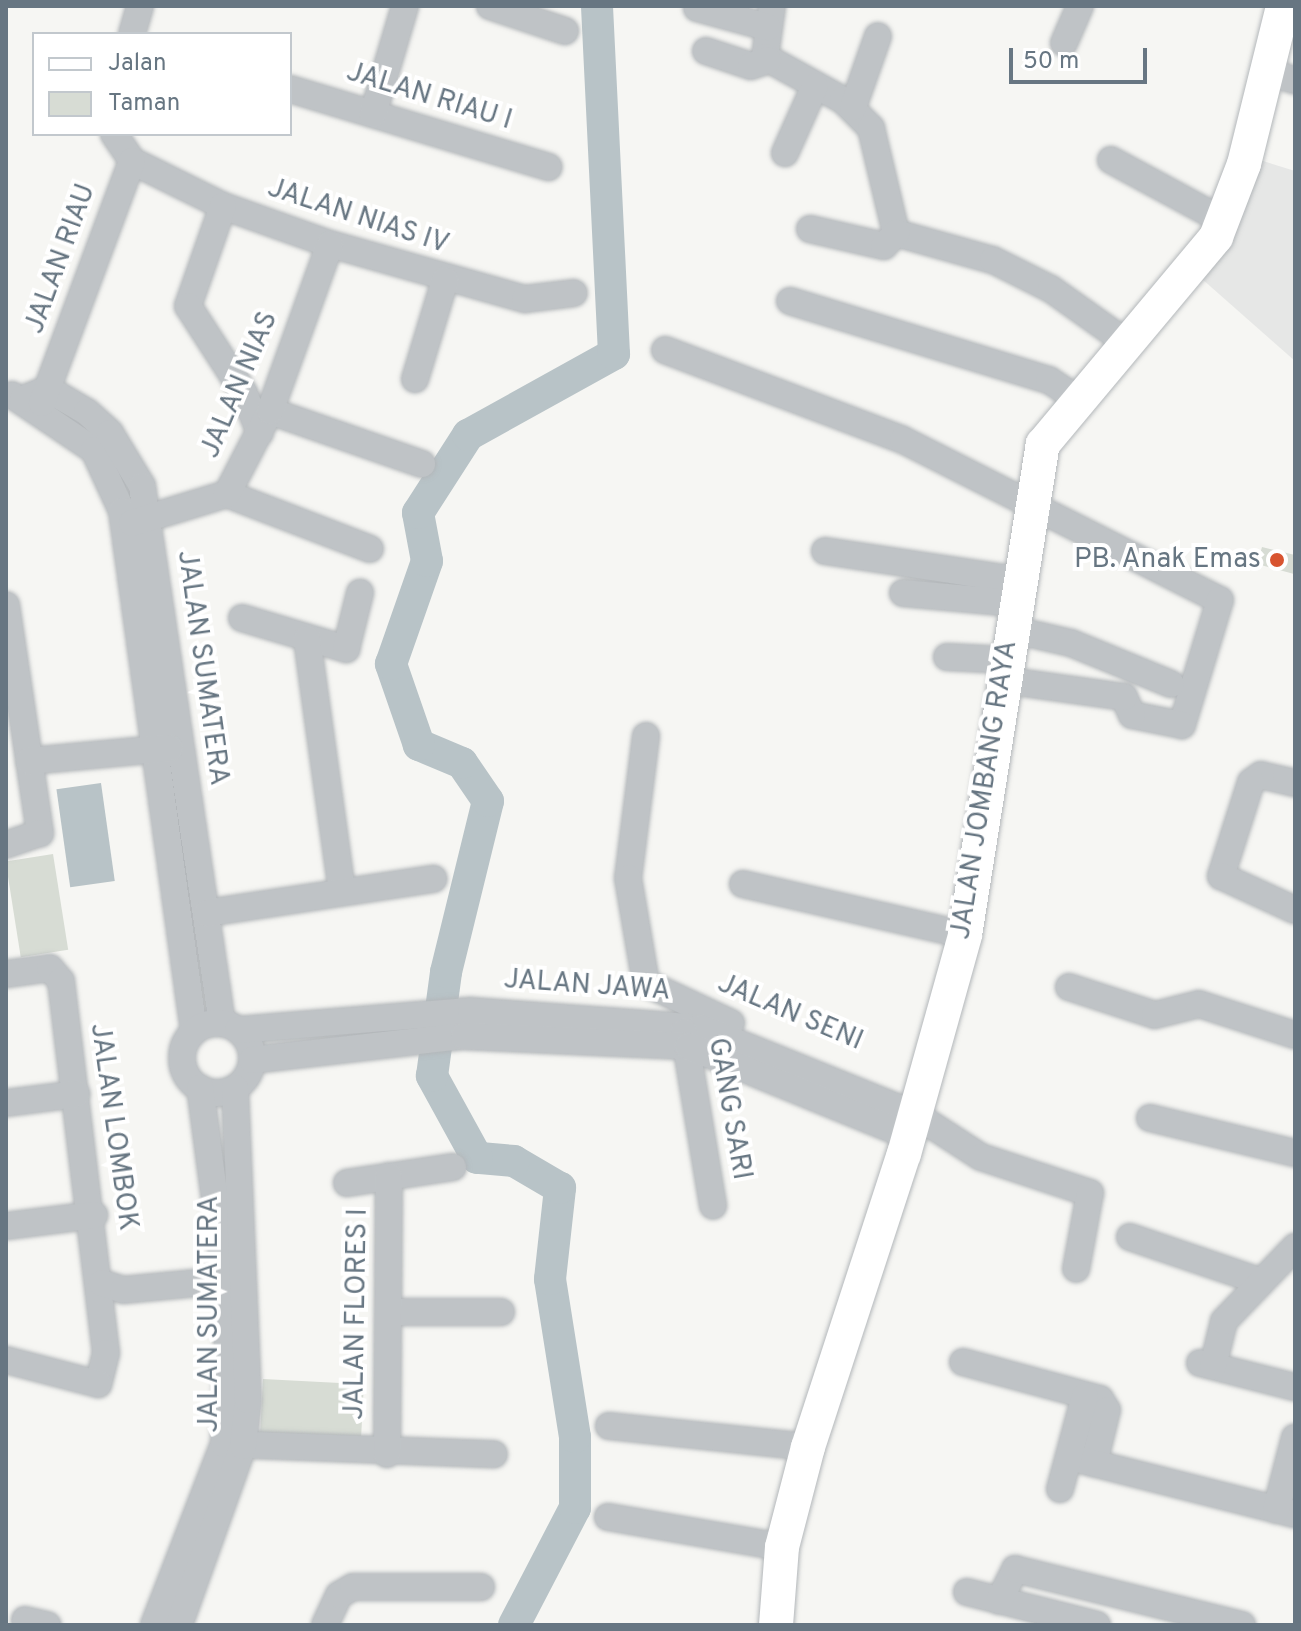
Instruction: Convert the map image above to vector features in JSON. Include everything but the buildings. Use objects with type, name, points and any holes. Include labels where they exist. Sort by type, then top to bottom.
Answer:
[{"type":"main road","name":"JALAN JOMBANG RAYA","points":[[776,1625],[782,1547],[808,1447],[915,1117],[965,935],[1029,499],[1043,444],[1076,398],[1197,265],[1224,221],[1281,76],[1283,6]]},
{"type":"street","points":[[133,32],[140,6]]},
{"type":"street","points":[[373,114],[405,6]]},
{"type":"street","points":[[490,6],[565,31]]},
{"type":"street","points":[[1064,43],[1080,6]]},
{"type":"street","points":[[697,8],[769,16],[768,60]]},
{"type":"street","points":[[853,107],[878,36]]},
{"type":"street","points":[[706,51],[751,66],[768,60],[853,107],[880,151],[896,233]]},
{"type":"street","points":[[785,153],[815,86]]},
{"type":"street","name":"JALAN RIAU I","points":[[292,90],[549,167]]},
{"type":"street","name":"JALAN RIAU","points":[[29,398],[132,161],[115,136]]},
{"type":"street","points":[[1111,160],[1224,221]]},
{"type":"street","name":"JALAN NIAS IV","points":[[132,161],[223,206],[445,280],[525,299],[574,293]]},
{"type":"street","points":[[223,206],[188,306],[265,422],[422,464]]},
{"type":"street","points":[[810,229],[884,246],[896,233]]},
{"type":"street","points":[[896,233],[993,260],[1051,289],[1127,343]]},
{"type":"street","name":"JALAN NIAS","points":[[136,522],[227,494],[265,422],[330,244]]},
{"type":"street","points":[[415,379],[445,280]]},
{"type":"street","points":[[790,301],[1049,380],[1076,398]]},
{"type":"street","points":[[665,350],[903,440],[1029,499],[1220,600],[1185,723],[1136,716],[1124,697],[1093,692],[1009,631],[825,551]]},
{"type":"street","name":"JALAN SUMATERA","points":[[29,398],[94,450],[136,522],[181,747],[207,913],[230,1027]]},
{"type":"street","points":[[227,494],[370,549]]},
{"type":"street","name":"JALAN SUMATERA","points":[[136,522],[154,750],[194,1031]]},
{"type":"street","points":[[242,618],[307,639],[349,648],[360,593]]},
{"type":"street","points":[[903,593],[1171,684]]},
{"type":"street","points":[[6,605],[12,717],[29,761],[40,833],[6,845]]},
{"type":"street","points":[[947,657],[1009,631]]},
{"type":"street","points":[[307,639],[342,892]]},
{"type":"street","points":[[1093,692],[1098,657]]},
{"type":"street","name":"JALAN SENI","points":[[646,736],[628,878],[646,983],[915,1117]]},
{"type":"street","points":[[29,761],[181,747]]},
{"type":"street","points":[[1295,783],[1269,775],[1251,782],[1221,876],[1295,910]]},
{"type":"street","points":[[207,913],[433,879]]},
{"type":"street","points":[[743,884],[965,935]]},
{"type":"street","name":"JALAN LOMBOK","points":[[6,974],[50,968],[61,981],[106,1282],[101,1383],[6,1360]]},
{"type":"street","points":[[1069,987],[1155,1015],[1199,1004],[1295,1035]]},
{"type":"street","name":"JALAN JAWA","points":[[230,1027],[465,1024],[684,1035],[915,1117]]},
{"type":"street","name":"JALAN JAWA","points":[[252,1060],[427,1025]]},
{"type":"street","points":[[230,1027],[252,1060],[235,1088],[200,1088],[182,1056],[194,1031],[230,1027]]},
{"type":"street","name":"GANG SARI","points":[[684,1035],[713,1206]]},
{"type":"street","name":"JALAN SUMATERA","points":[[200,1088],[227,1271]]},
{"type":"street","name":"JALAN SUMATERA","points":[[179,1625],[233,1445],[227,1271],[235,1088]]},
{"type":"street","points":[[6,1103],[76,1094]]},
{"type":"street","points":[[915,1117],[981,1157],[1090,1193],[1076,1269]]},
{"type":"street","points":[[1150,1118],[1295,1153]]},
{"type":"street","name":"JALAN FLORES I","points":[[347,1183],[453,1167]]},
{"type":"street","name":"JALAN FLORES I","points":[[387,1454],[391,1312],[389,1176]]},
{"type":"street","points":[[6,1226],[94,1215]]},
{"type":"street","points":[[1130,1237],[1262,1282]]},
{"type":"street","points":[[1295,1247],[1219,1330],[1206,1364],[1295,1387]]},
{"type":"street","name":"JALAN LOMBOK","points":[[106,1282],[122,1273],[198,1269],[227,1271]]},
{"type":"street","points":[[391,1312],[501,1312]]},
{"type":"street","points":[[963,1362],[1085,1396],[1082,1460],[1060,1489]]},
{"type":"street","points":[[609,1426],[808,1447]]},
{"type":"street","points":[[1082,1460],[1286,1512],[1295,1437]]},
{"type":"street","points":[[233,1445],[387,1454],[494,1454]]},
{"type":"street","name":"JALAN SUMATERA","points":[[154,1625],[233,1445]]},
{"type":"street","points":[[608,1517],[782,1547]]},
{"type":"street","points":[[999,1601],[1015,1569],[1242,1625]]},
{"type":"street","points":[[325,1625],[339,1595],[353,1587],[481,1587]]},
{"type":"street","points":[[967,1592],[1097,1625]]},
{"type":"street","points":[[1108,1625],[1116,1594]]},
{"type":"shaded area","points":[[1260,160],[1295,171],[1295,361],[1202,279]]},
{"type":"shaded area","points":[[101,783],[115,881],[70,887],[56,789]]},
{"type":"green space","name":"PB. Anak Emas","points":[[1262,547],[1295,555],[1294,574],[1257,564]]},
{"type":"green space","points":[[53,854],[68,950],[21,957],[6,861]]},
{"type":"green space","points":[[263,1379],[364,1384],[361,1443],[260,1438]]},
{"type":"waterway","points":[[514,1625],[575,1508],[575,1437],[550,1279],[560,1188],[514,1161],[477,1158],[432,1076],[446,972],[488,801],[462,763],[419,745],[391,664],[427,561],[418,513],[468,435],[614,354],[597,6]]},
{"type":"place","name":"PB. Anak Emas","points":[[1277,560]]}]
